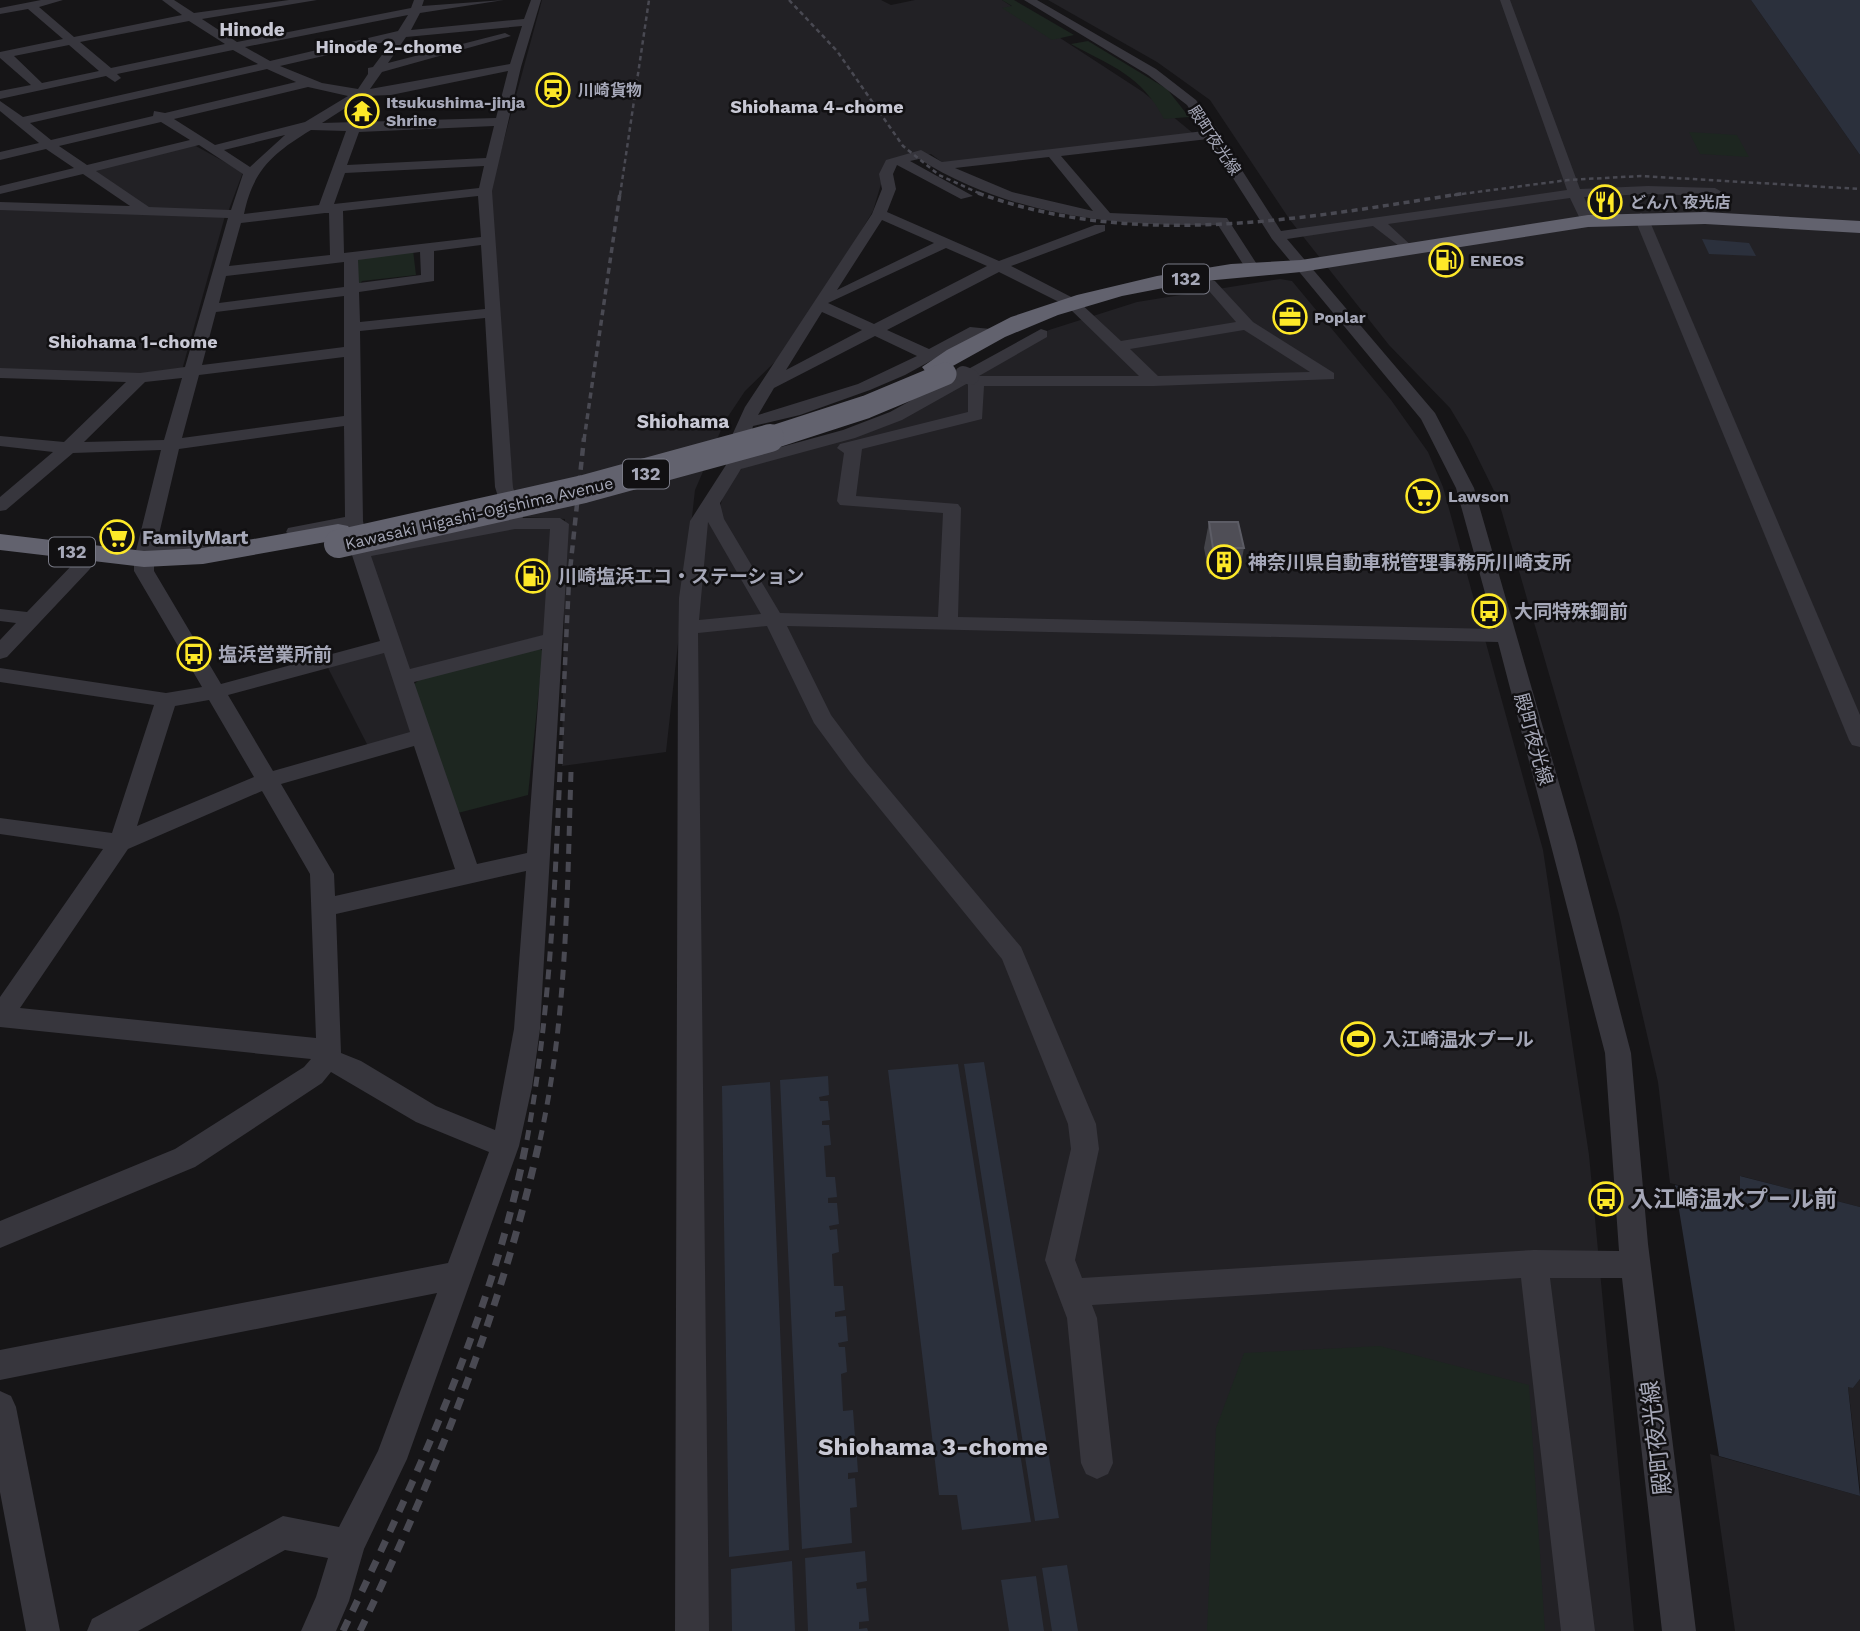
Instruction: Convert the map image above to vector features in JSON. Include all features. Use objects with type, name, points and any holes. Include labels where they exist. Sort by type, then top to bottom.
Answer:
[{"type":"highway","name":"Kawasaki Higashi-Ogishima Avenue","points":[[0,555],[82,566],[254,559],[347,537],[532,504],[831,421],[891,400],[953,371],[1011,337],[1118,291],[1252,269],[1301,266],[1588,220],[1705,218],[1860,227]]},
{"type":"highway","name":"Kawasaki Higashi-Ogishima Avenue","points":[[953,371],[995,333],[1077,307],[1285,273],[1301,266]]},
{"type":"highway","name":"Kawasaki Higashi-Ogishima Avenue","points":[[0,542],[144,565]]},
{"type":"street","points":[[0,5],[4,0]]},
{"type":"street","points":[[0,10],[58,0]]},
{"type":"street","points":[[167,0],[233,46],[312,85],[367,93],[515,67]]},
{"type":"street","points":[[3,54],[191,17],[312,0]]},
{"type":"street","points":[[0,95],[386,14],[417,5],[499,0]]},
{"type":"street","points":[[515,523],[504,487],[485,191],[515,67],[536,0]]},
{"type":"street","name":"殿町夜光線","points":[[1029,0],[1162,78],[1192,103],[1215,134],[1277,236],[1420,404],[1465,488],[1564,842],[1618,1054],[1633,1241],[1679,1631]]},
{"type":"street","points":[[1505,0],[1574,194],[1588,220]]},
{"type":"street","points":[[30,5],[163,118],[251,173]]},
{"type":"street","points":[[0,1235],[193,1153],[313,1075],[328,1054],[322,874],[144,565],[188,372],[212,308],[247,177],[281,143],[306,126],[367,93],[377,70],[402,34],[417,5]]},
{"type":"street","points":[[371,6],[386,14]]},
{"type":"street","points":[[0,124],[136,96],[402,34],[527,27]]},
{"type":"street","points":[[0,156],[353,76],[527,27]]},
{"type":"street","points":[[3,54],[40,87]]},
{"type":"street","points":[[367,93],[394,116]]},
{"type":"street","points":[[0,105],[49,145],[146,211]]},
{"type":"street","points":[[213,149],[306,126],[354,128],[394,116],[503,122]]},
{"type":"street","points":[[354,128],[330,208],[353,289],[352,420],[347,537],[391,644],[469,876]]},
{"type":"street","points":[[940,166],[1215,134]]},
{"type":"street","points":[[0,190],[201,141]]},
{"type":"street","points":[[1052,153],[1103,223]]},
{"type":"street","points":[[692,1631],[690,628],[695,535],[699,521],[732,471],[745,423],[879,214],[889,189],[886,174],[891,163],[920,155],[969,182],[1007,197],[1103,223]]},
{"type":"street","points":[[899,161],[981,202],[1155,233],[1227,232],[1252,269]]},
{"type":"street","points":[[340,169],[493,162]]},
{"type":"street","points":[[0,206],[237,217],[485,191]]},
{"type":"street","points":[[1689,191],[1705,218]]},
{"type":"street","points":[[1277,236],[1574,194],[1715,192]]},
{"type":"street","points":[[879,214],[999,267],[1077,307],[1154,381]]},
{"type":"street","points":[[1641,217],[1860,740]]},
{"type":"street","points":[[1376,221],[1408,248]]},
{"type":"street","points":[[767,386],[999,267],[1103,223]]},
{"type":"street","points":[[220,272],[488,240]]},
{"type":"street","points":[[821,302],[945,243]]},
{"type":"street","points":[[212,308],[427,279],[427,247]]},
{"type":"street","points":[[745,423],[794,411],[864,387],[953,371],[1154,381],[1328,376],[1247,325],[1210,284]]},
{"type":"street","points":[[732,471],[854,446],[976,415],[953,371],[821,302]]},
{"type":"street","points":[[353,327],[492,313]]},
{"type":"street","points":[[1120,346],[1247,325]]},
{"type":"street","points":[[732,471],[849,434],[896,416],[1041,334]]},
{"type":"street","points":[[0,373],[140,378],[352,351]]},
{"type":"street","points":[[0,506],[68,448],[140,378]]},
{"type":"street","points":[[0,441],[68,448],[171,444],[352,420]]},
{"type":"street","points":[[854,446],[846,501],[952,508],[947,622]]},
{"type":"street","points":[[710,504],[715,519],[730,540],[774,619],[822,718],[858,767],[1012,954],[1082,1124],[1085,1149],[1060,1260],[1082,1318],[1097,1463]]},
{"type":"street","points":[[318,1631],[332,1601],[348,1545],[391,1459],[459,1275],[505,1146],[519,1087],[527,1029],[560,524],[515,523],[347,537]]},
{"type":"street","points":[[0,652],[82,566]]},
{"type":"street","points":[[0,615],[31,620]]},
{"type":"street","points":[[690,628],[774,619],[1506,636]]},
{"type":"street","points":[[402,678],[554,639]]},
{"type":"street","points":[[0,676],[166,700],[215,692],[391,644]]},
{"type":"street","points":[[166,700],[120,843],[0,1017],[328,1054],[426,1114],[505,1146]]},
{"type":"street","points":[[0,826],[120,843],[268,780],[422,736]]},
{"type":"street","points":[[324,908],[539,859]]},
{"type":"street","points":[[1073,1292],[1534,1264],[1633,1241]]},
{"type":"street","points":[[1534,1264],[1578,1631]]},
{"type":"street","points":[[0,1365],[459,1275]]},
{"type":"street","points":[[0,1407],[43,1631]]},
{"type":"street","points":[[104,1631],[283,1533],[348,1545]]},
{"type":"shaded area","points":[[542,0],[881,0],[891,5],[915,0],[1002,0],[1143,92],[1194,134],[943,163],[931,154],[887,164],[873,211],[779,358],[745,391],[725,421],[695,490],[666,752],[562,766],[565,519],[524,517],[513,487],[489,195]]},
{"type":"shaded area","points":[[1002,0],[1014,0],[1074,35],[1052,40],[1002,8],[1012,6]]},
{"type":"shaded area","points":[[1048,0],[1751,0],[1860,155],[1860,1207],[1741,1176],[1741,1201],[1670,1183],[1658,1082],[1619,914],[1498,499],[1468,438],[1450,408],[1389,345],[1290,220],[1210,100],[1157,62]]},
{"type":"shaded area","points":[[1088,41],[1167,89],[1189,117],[1164,119],[1136,82],[1113,66],[1071,44]]},
{"type":"shaded area","points":[[1689,132],[1737,135],[1749,157],[1700,154]]},
{"type":"shaded area","points":[[194,145],[243,172],[228,212],[149,209],[94,170]]},
{"type":"shaded area","points":[[0,209],[225,216],[182,370],[142,376],[0,369]]},
{"type":"shaded area","points":[[413,250],[416,275],[362,281],[359,285],[355,260]]},
{"type":"shaded area","points":[[1280,279],[1292,281],[1391,400],[1428,452],[1443,487],[1543,850],[1589,1155],[1634,1631],[705,1631],[695,635],[704,520],[719,512],[726,483],[746,465],[857,434],[1049,330],[1137,302]]},
{"type":"shaded area","points":[[504,528],[554,529],[545,635],[408,672],[366,553]]},
{"type":"shaded area","points":[[538,648],[543,651],[528,795],[454,814],[412,686],[419,680]]},
{"type":"shaded area","points":[[380,651],[387,652],[415,729],[410,735],[368,746],[327,666]]},
{"type":"shaded area","points":[[1380,1346],[1529,1385],[1545,1631],[1207,1631],[1216,1428],[1244,1353]]},
{"type":"shaded area","points":[[1860,1379],[1860,1488],[1848,1386],[1853,1388]]},
{"type":"shaded area","points":[[1710,1454],[1860,1496],[1860,1631],[1735,1631]]},
{"type":"water","points":[[1751,0],[1860,0],[1860,155]]},
{"type":"water","points":[[1702,239],[1749,243],[1756,256],[1709,254]]},
{"type":"water","points":[[984,1062],[1059,1518],[1035,1521],[964,1064]]},
{"type":"water","points":[[958,1064],[1031,1522],[962,1530],[957,1495],[939,1495],[888,1070]]},
{"type":"water","points":[[828,1076],[829,1095],[819,1097],[820,1101],[828,1101],[830,1120],[822,1121],[822,1125],[829,1125],[831,1145],[824,1146],[826,1177],[835,1177],[837,1197],[828,1198],[828,1203],[837,1203],[839,1224],[829,1226],[830,1230],[837,1229],[839,1252],[832,1254],[834,1286],[843,1286],[845,1310],[835,1312],[835,1317],[846,1316],[848,1341],[838,1343],[839,1347],[845,1347],[847,1372],[841,1374],[843,1411],[853,1410],[855,1437],[844,1439],[845,1446],[856,1444],[858,1472],[848,1473],[848,1479],[855,1478],[857,1507],[850,1508],[852,1543],[802,1549],[780,1080]]},
{"type":"water","points":[[770,1082],[789,1550],[729,1557],[722,1086]]},
{"type":"water","points":[[1740,1176],[1860,1207],[1860,1379],[1853,1388],[1848,1387],[1860,1496],[1719,1456],[1675,1185],[1740,1201]]},
{"type":"water","points":[[865,1551],[867,1581],[856,1583],[857,1589],[866,1588],[869,1621],[859,1622],[859,1629],[867,1628],[868,1631],[808,1631],[805,1558]]},
{"type":"water","points":[[792,1561],[795,1631],[732,1631],[731,1569]]},
{"type":"water","points":[[1067,1565],[1078,1631],[1052,1631],[1042,1568]]},
{"type":"water","points":[[1036,1576],[1044,1631],[1009,1631],[1001,1580]]},
{"type":"building","points":[[1209,522],[1238,522],[1244,548],[1213,548]]},
{"type":"railway","points":[[620,195],[649,0]]},
{"type":"railway","points":[[789,0],[837,51],[903,146],[939,175],[980,194]]},
{"type":"railway","points":[[1454,195],[1568,180],[1641,176],[1860,189]]},
{"type":"railway","points":[[584,440],[620,193]]},
{"type":"railway","points":[[980,194],[1038,211],[1099,221],[1160,225],[1283,219],[1466,193]]},
{"type":"railway","points":[[561,749],[569,580],[584,438]]},
{"type":"railway","points":[[527,1140],[547,993],[561,748]]},
{"type":"railway","points":[[540,1140],[561,1002],[571,772]]},
{"type":"railway","points":[[343,1631],[399,1512],[451,1390],[495,1266],[527,1138]]},
{"type":"railway","points":[[360,1631],[415,1511],[464,1390],[507,1266],[540,1138]]},
{"type":"place","name":"川崎貨物","points":[[553,90]]},
{"type":"place","name":"Itsukushima-jinja Shrine","points":[[362,111]]},
{"type":"place","name":"どん八 夜光店","points":[[1605,202]]},
{"type":"place","name":"ENEOS","points":[[1446,260]]},
{"type":"place","name":"Poplar","points":[[1290,317]]},
{"type":"place","name":"Lawson","points":[[1423,496]]},
{"type":"place","name":"FamilyMart","points":[[117,537]]},
{"type":"place","name":"神奈川県自動車税管理事務所川崎支所","points":[[1224,562]]},
{"type":"place","name":"川崎塩浜エコ・ステーション","points":[[533,576]]},
{"type":"place","name":"大同特殊鋼前","points":[[1489,611]]},
{"type":"place","name":"塩浜営業所前","points":[[194,654]]},
{"type":"place","name":"入江崎温水プール","points":[[1358,1039]]},
{"type":"place","name":"入江崎温水プール前","points":[[1606,1199]]},
{"type":"district","name":"Hinode","points":[[252,29]]},
{"type":"district","name":"Hinode 2-chome","points":[[389,47]]},
{"type":"district","name":"Shiohama 4-chome","points":[[817,107]]},
{"type":"district","name":"Shiohama 1-chome","points":[[133,342]]},
{"type":"district","name":"Shiohama","points":[[683,421]]},
{"type":"district","name":"Shiohama 3-chome","points":[[933,1447]]}]
